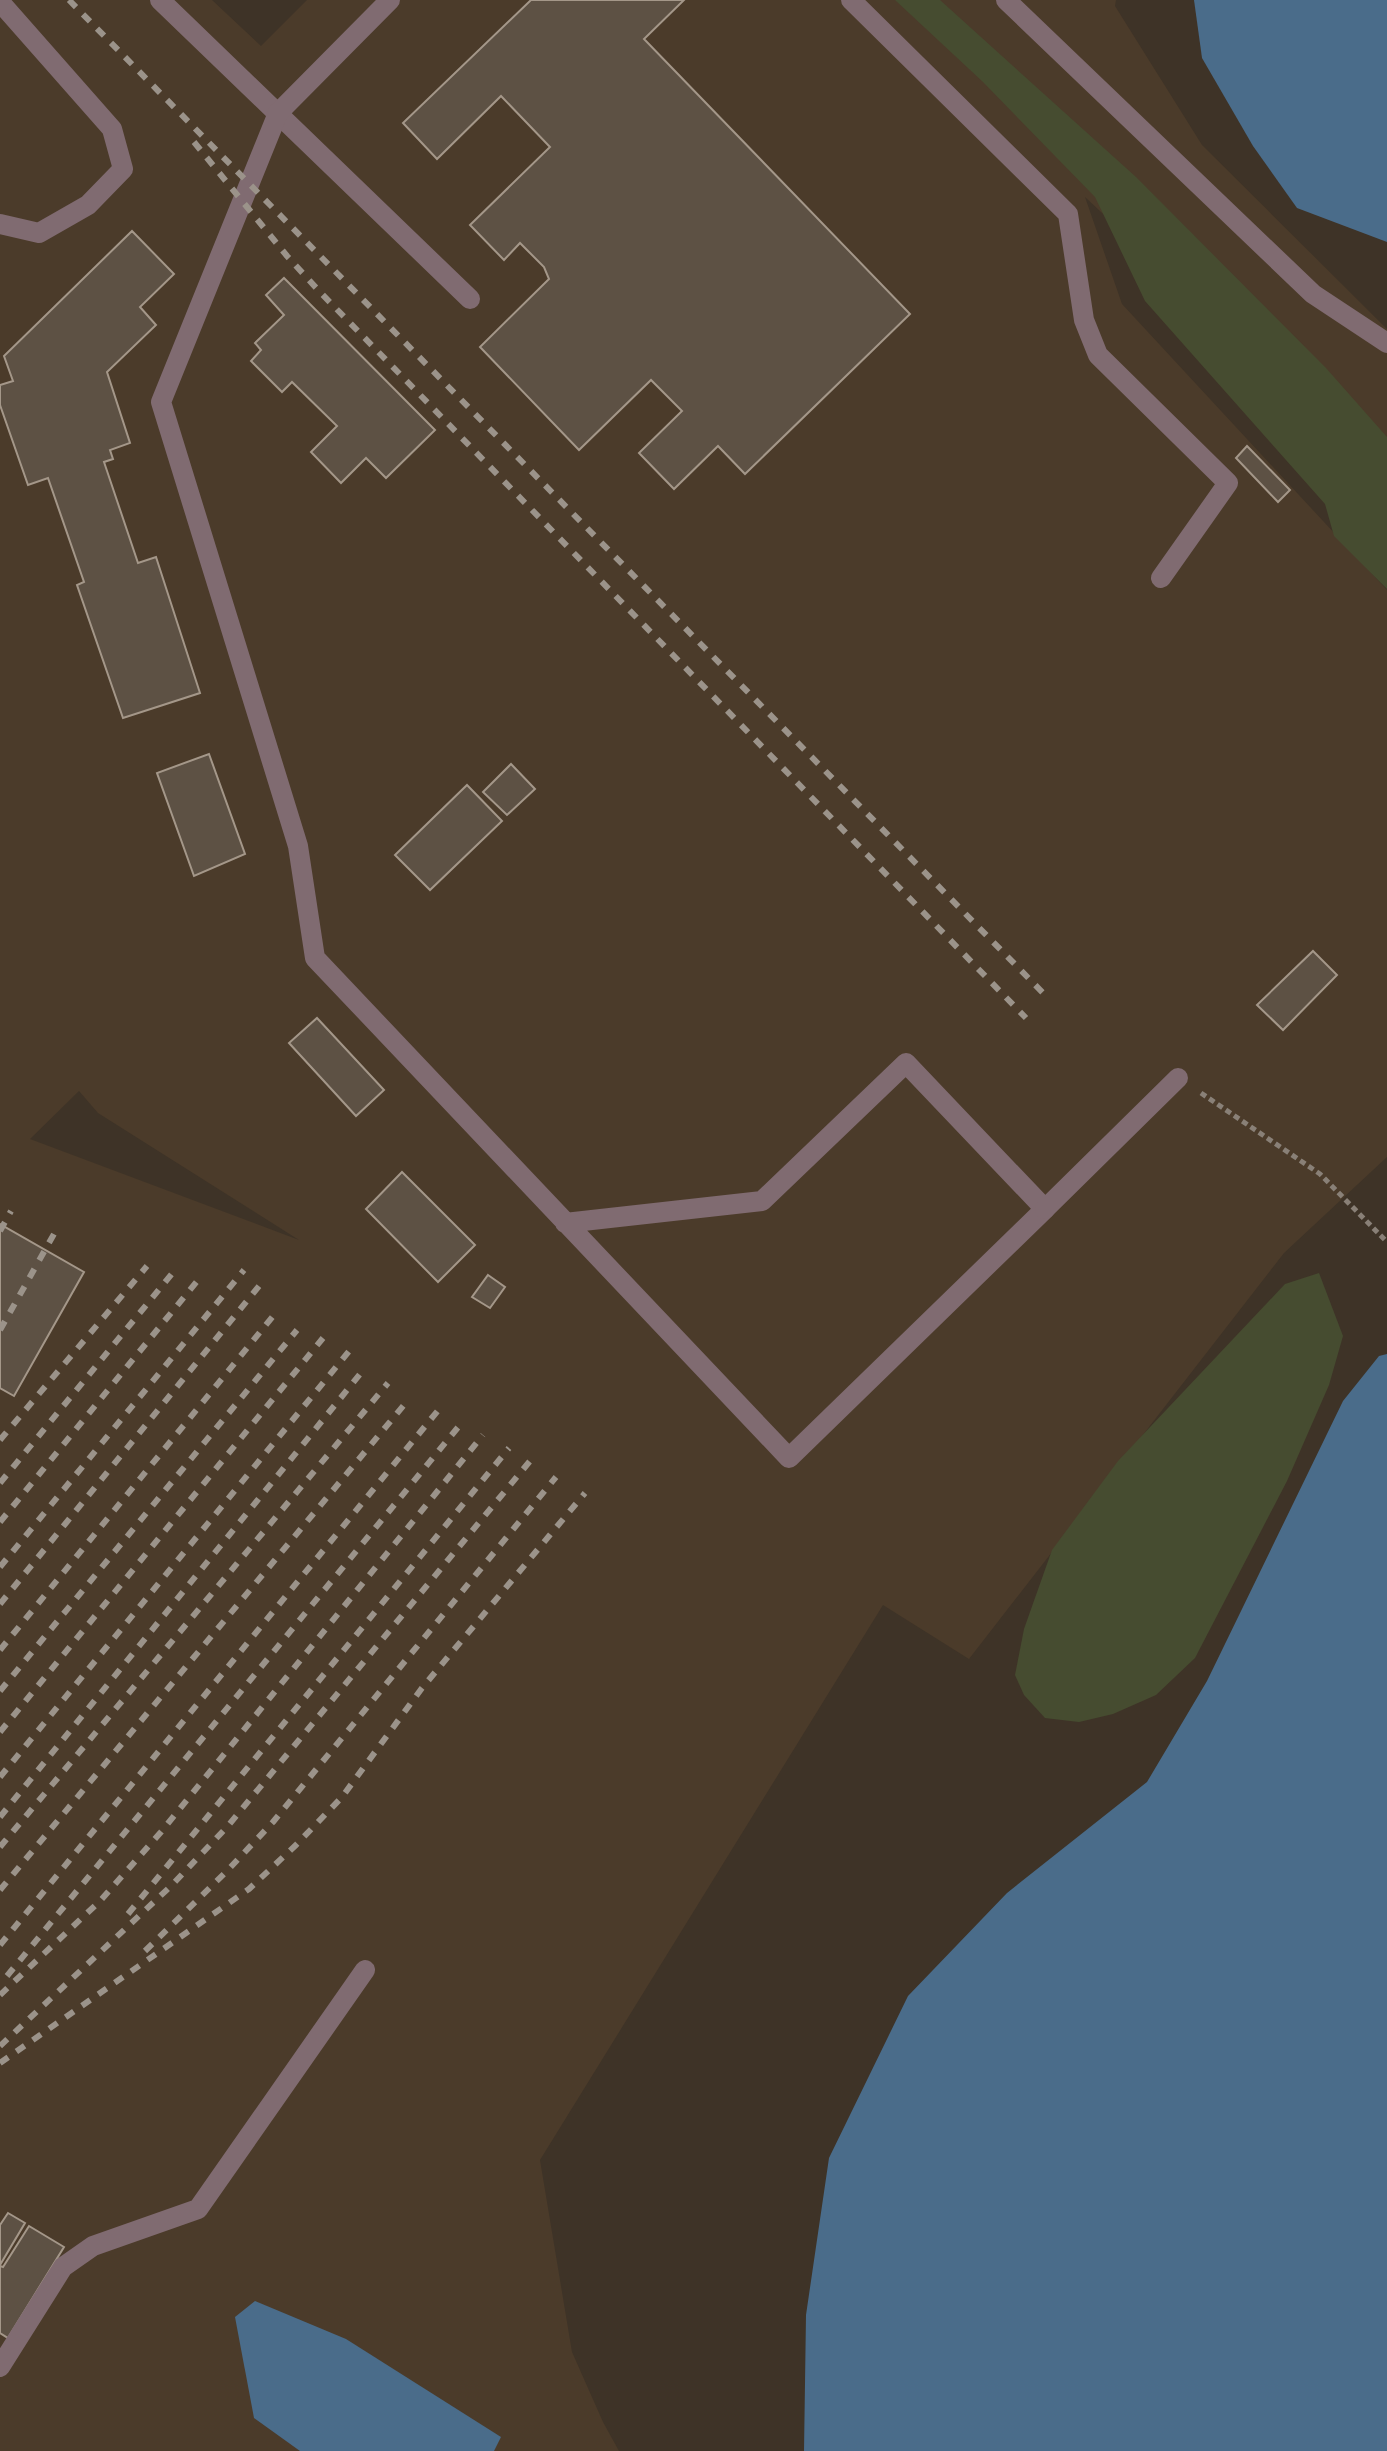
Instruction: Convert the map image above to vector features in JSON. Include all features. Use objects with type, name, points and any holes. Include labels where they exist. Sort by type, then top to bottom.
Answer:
[{"type":"lane","points":[[160,0],[470,299]]},
{"type":"lane","points":[[390,0],[278,113],[161,402],[298,846],[315,958],[789,1458],[1178,1078]]},
{"type":"lane","points":[[851,0],[1068,214],[1084,320],[1098,355],[1228,483],[1161,578]]},
{"type":"lane","points":[[1006,0],[1313,294],[1387,343]]},
{"type":"lane","points":[[0,2],[112,129],[123,169],[88,205],[39,233],[0,224]]},
{"type":"lane","points":[[565,1223],[762,1201],[906,1063],[1045,1209]]},
{"type":"lane","points":[[0,2367],[63,2267],[93,2246],[198,2209],[365,1970]]},
{"type":"path","points":[[1178,1078],[1320,1174],[1387,1242]]},
{"type":"shaded area","points":[[0,0],[212,0],[261,46],[307,0],[1116,0],[1115,6],[1202,145],[1387,329],[1387,480],[1085,197],[1122,304],[1387,590],[1387,1157],[1284,1253],[969,1659],[883,1605],[540,2160],[572,2352],[619,2451],[0,2451]],"holes":[[[79,1091],[98,1113],[299,1240],[30,1139]]]},
{"type":"green space","points":[[895,0],[940,0],[1136,177],[1326,368],[1387,437],[1387,589],[1334,536],[1325,504],[1145,301],[1095,197],[983,82]]},
{"type":"green space","points":[[1319,1273],[1343,1336],[1329,1385],[1287,1481],[1195,1658],[1156,1695],[1113,1714],[1079,1722],[1045,1718],[1024,1695],[1015,1675],[1024,1629],[1052,1550],[1118,1461],[1285,1284]]},
{"type":"water","points":[[1194,0],[1387,0],[1387,242],[1297,208],[1253,146],[1202,58]]},
{"type":"water","points":[[1387,1354],[1387,2451],[804,2451],[806,2315],[829,2158],[908,1996],[1007,1893],[1147,1782],[1207,1681],[1343,1401],[1379,1356]]},
{"type":"water","points":[[255,2301],[346,2339],[501,2437],[494,2451],[300,2451],[254,2418],[235,2317]]},
{"type":"building","points":[[531,0],[684,0],[644,39],[910,314],[745,474],[718,446],[674,489],[639,453],[682,411],[651,380],[579,450],[480,347],[549,279],[544,267],[520,243],[504,260],[470,225],[550,147],[501,96],[437,159],[403,123]]},
{"type":"building","points":[[132,231],[174,274],[140,307],[156,325],[107,372],[130,443],[110,450],[113,459],[104,462],[138,563],[156,557],[200,693],[123,718],[77,585],[84,582],[48,478],[28,485],[0,405],[0,385],[13,381],[4,356]]},
{"type":"building","points":[[284,278],[435,430],[386,478],[366,458],[341,483],[311,452],[337,426],[292,382],[282,392],[251,361],[261,350],[255,343],[284,315],[266,295]]},
{"type":"building","points":[[1247,446],[1290,490],[1278,502],[1236,458]]},
{"type":"building","points":[[209,754],[245,854],[194,876],[157,773]]},
{"type":"building","points":[[511,764],[535,789],[507,815],[483,792]]},
{"type":"building","points":[[467,785],[502,821],[430,890],[395,855]]},
{"type":"building","points":[[1313,951],[1337,975],[1283,1030],[1257,1005]]},
{"type":"building","points":[[317,1018],[384,1090],[356,1116],[289,1043]]},
{"type":"building","points":[[402,1172],[475,1245],[438,1282],[366,1209]]},
{"type":"building","points":[[0,1224],[84,1272],[14,1396],[0,1388]]},
{"type":"building","points":[[488,1275],[505,1287],[490,1308],[472,1297]]},
{"type":"building","points":[[8,2213],[25,2223],[0,2265],[0,2225]]},
{"type":"building","points":[[29,2226],[64,2247],[8,2338],[0,2333],[0,2266],[3,2267]]},
{"type":"railway","points":[[69,0],[1048,998]]},
{"type":"railway","points":[[194,142],[319,291],[1026,1018]]},
{"type":"railway","points":[[0,1231],[11,1211]]},
{"type":"railway","points":[[0,1330],[54,1234]]},
{"type":"railway","points":[[0,1440],[147,1266]]},
{"type":"railway","points":[[0,1483],[175,1270]]},
{"type":"railway","points":[[0,1567],[244,1270]]},
{"type":"railway","points":[[0,1522],[198,1280]]},
{"type":"railway","points":[[0,1604],[264,1280]]},
{"type":"railway","points":[[0,1650],[274,1315]]},
{"type":"railway","points":[[0,1691],[297,1330]]},
{"type":"railway","points":[[0,1732],[323,1338]]},
{"type":"railway","points":[[0,1777],[350,1350]]},
{"type":"railway","points":[[0,1817],[365,1368]]},
{"type":"railway","points":[[0,1847],[388,1383]]},
{"type":"railway","points":[[0,1890],[409,1399]]},
{"type":"railway","points":[[0,1945],[440,1408]]},
{"type":"railway","points":[[7,1976],[464,1420]]},
{"type":"railway","points":[[0,1995],[100,1901],[161,1832],[483,1435]]},
{"type":"railway","points":[[128,1914],[509,1448]]},
{"type":"railway","points":[[0,2046],[172,1885],[227,1827],[530,1461]]},
{"type":"railway","points":[[145,1951],[273,1822],[556,1477]]},
{"type":"railway","points":[[0,2063],[249,1889],[296,1845],[342,1797],[422,1688],[585,1493]]}]
